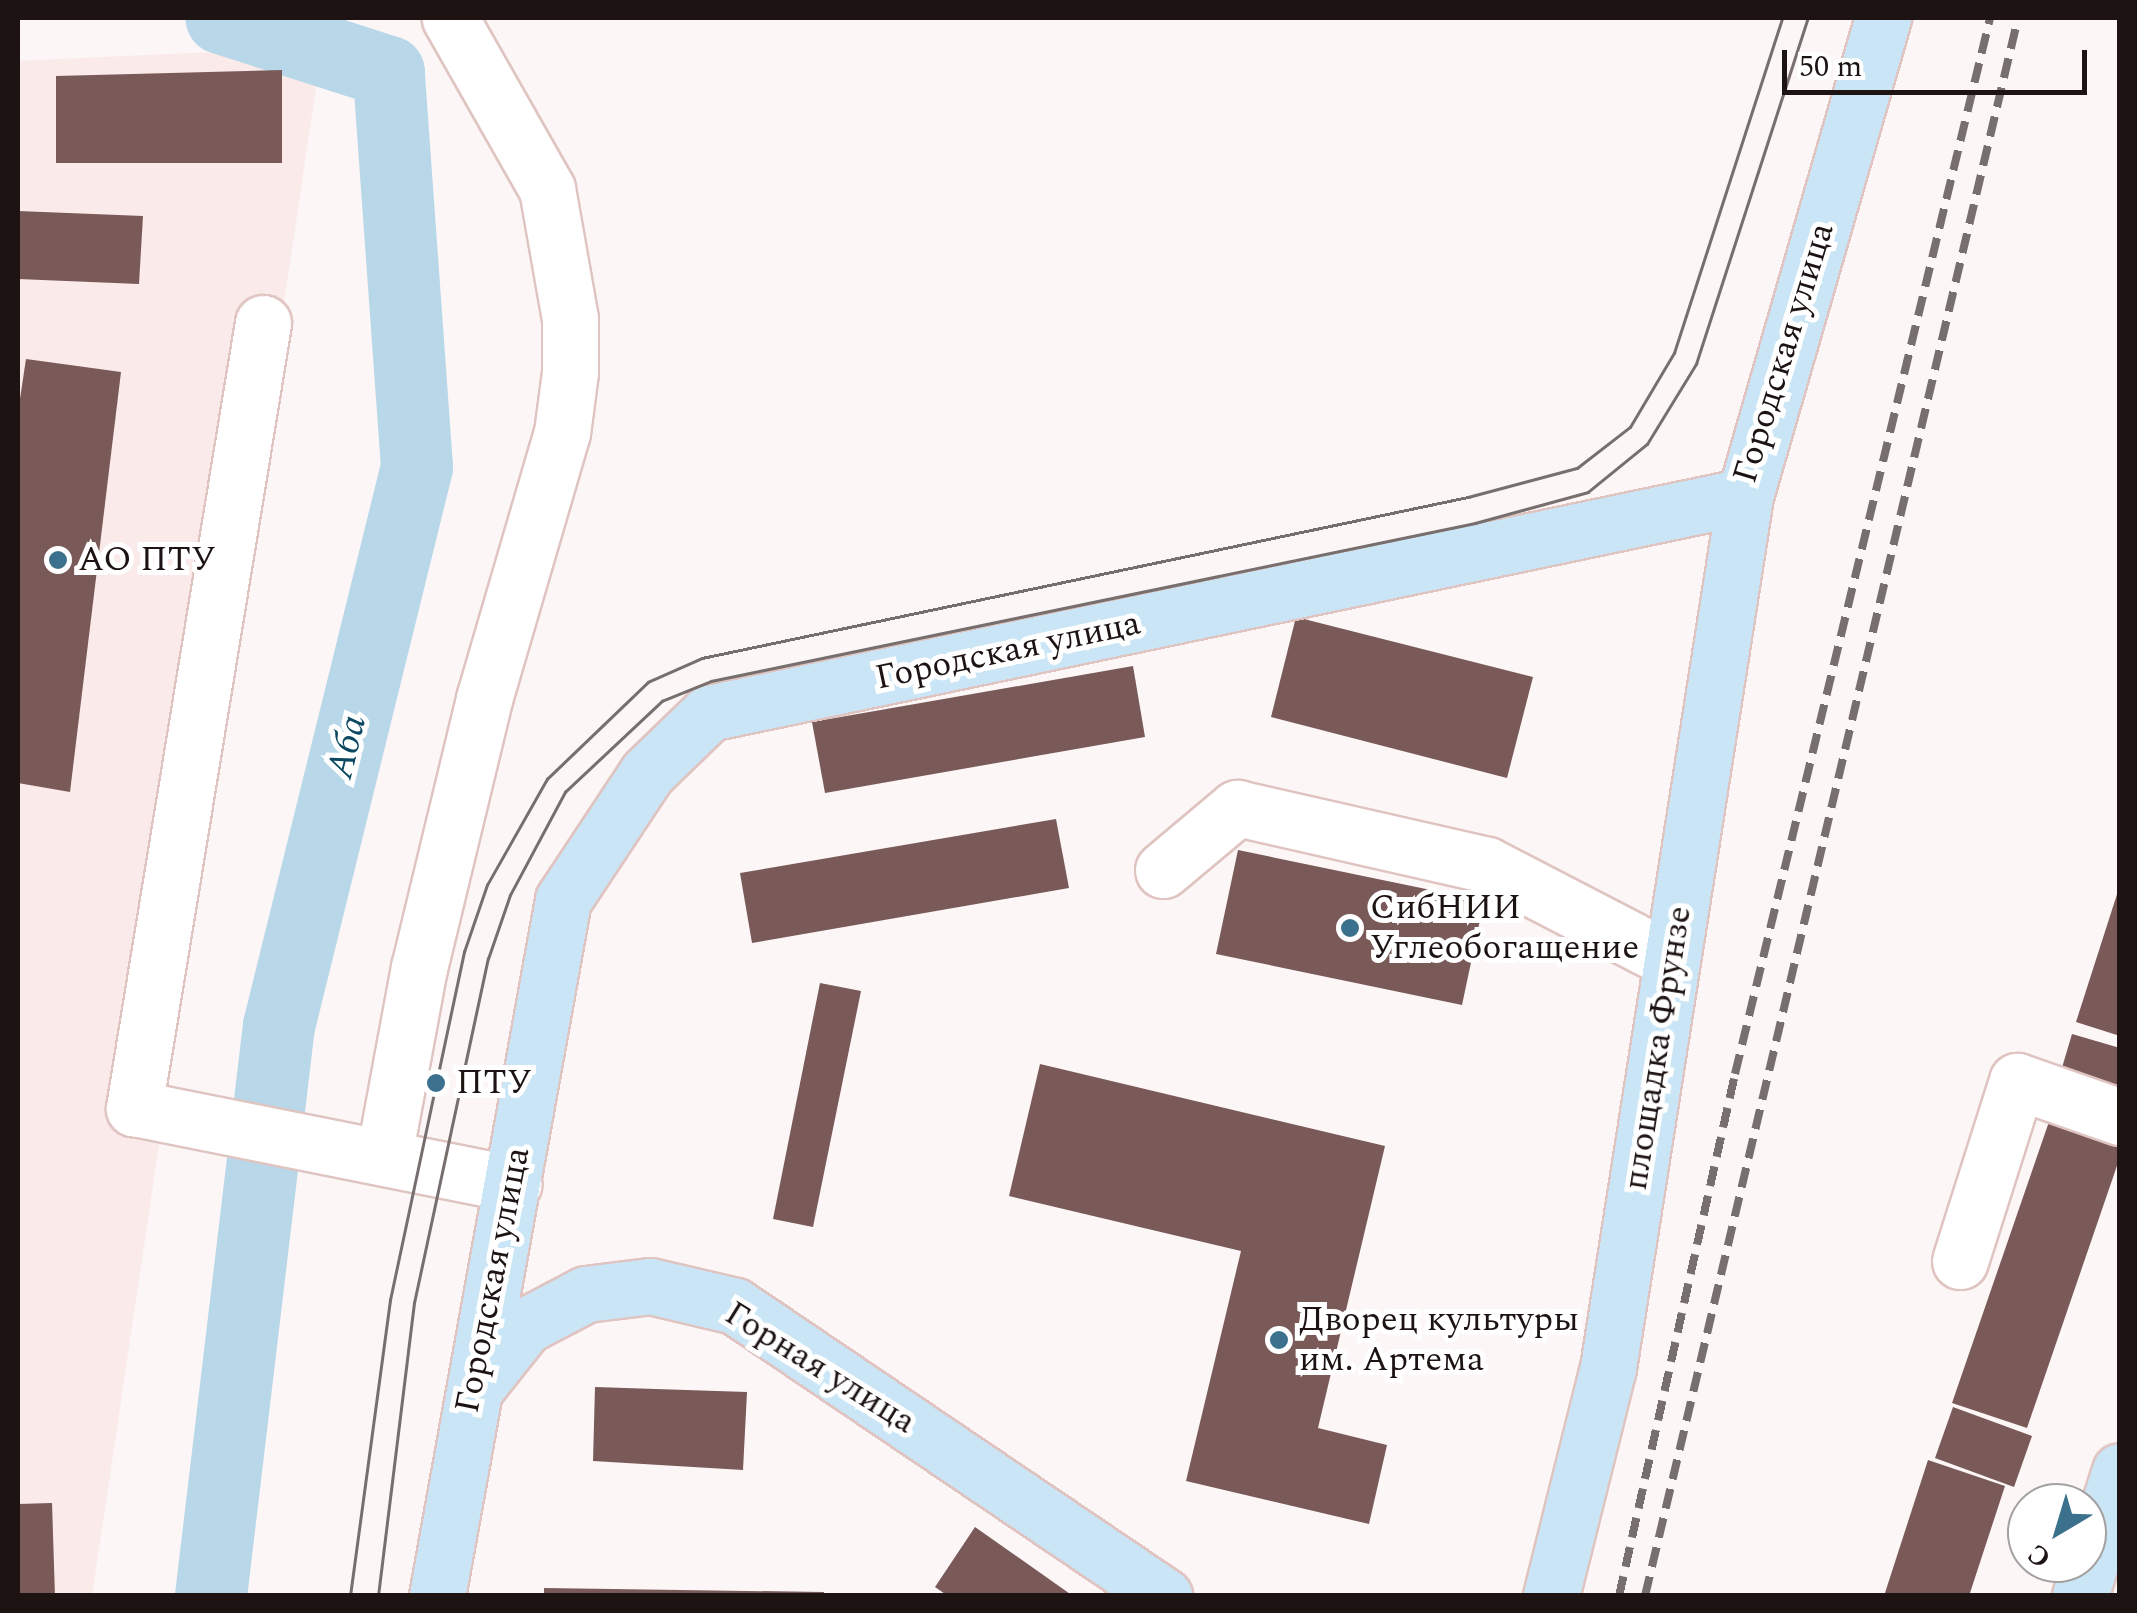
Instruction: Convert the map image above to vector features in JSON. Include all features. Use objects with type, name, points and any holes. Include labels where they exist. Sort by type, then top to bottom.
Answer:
[{"type":"main road","name":"Городская улица","points":[[437,1596],[470,1395],[564,900],[647,773],[709,714],[1745,496],[1882,18]]},
{"type":"main road","name":"площадка Фрунзе","points":[[1551,1596],[1608,1368],[1745,496]]},
{"type":"main road","name":"Горная улица","points":[[470,1395],[526,1326],[586,1294],[650,1286],[735,1306],[1164,1596]]},
{"type":"main road","points":[[2080,1596],[2120,1470]]},
{"type":"street","points":[[384,1156],[419,968],[484,699],[562,433],[570,372],[570,320],[547,190],[450,18]]},
{"type":"street","points":[[263,323],[134,1108],[513,1184]]},
{"type":"street","points":[[1162,870],[1237,808],[1487,865],[1672,961]]},
{"type":"street","points":[[1960,1261],[2018,1081],[2120,1116]]},
{"type":"shaded area","points":[[322,47],[92,1596],[18,1595],[18,61]]},
{"type":"building","points":[[282,70],[282,163],[56,163],[56,76]]},
{"type":"building","points":[[18,211],[143,216],[139,284],[18,279]]},
{"type":"building","name":"АО ПТУ","points":[[26,359],[121,372],[70,792],[18,783],[18,412]]},
{"type":"building","points":[[1296,617],[1533,677],[1507,778],[1271,717]]},
{"type":"building","points":[[1133,666],[1145,737],[825,793],[812,722]]},
{"type":"building","points":[[1056,819],[1069,888],[752,943],[740,873]]},
{"type":"building","name":"СибНИИ Углеобогащение","points":[[1238,850],[1484,901],[1462,1005],[1216,954]]},
{"type":"building","points":[[2120,888],[2120,1036],[2076,1022]]},
{"type":"building","points":[[820,983],[861,991],[813,1227],[773,1219]]},
{"type":"building","points":[[2072,1034],[2120,1048],[2120,1099],[2058,1081]]},
{"type":"building","name":"Дворец культуры им. Артема","points":[[1040,1064],[1385,1146],[1318,1428],[1387,1445],[1369,1524],[1186,1481],[1241,1251],[1009,1196]]},
{"type":"building","points":[[2052,1113],[2120,1137],[2120,1157],[2027,1428],[1952,1403]]},
{"type":"building","points":[[595,1387],[747,1392],[743,1470],[593,1461]]},
{"type":"building","points":[[1953,1407],[2032,1436],[2015,1483],[2007,1484],[1935,1458]]},
{"type":"building","points":[[1928,1460],[2005,1486],[1969,1596],[1884,1596]]},
{"type":"building","points":[[52,1503],[55,1596],[18,1596],[18,1504]]},
{"type":"building","points":[[975,1527],[1073,1596],[948,1596],[935,1587]]},
{"type":"building","points":[[544,1588],[824,1592],[824,1596],[544,1596]]},
{"type":"waterway","name":"Аба","points":[[211,1596],[279,1026],[417,467],[389,72],[221,18]]},
{"type":"tram line","points":[[350,1596],[390,1300],[464,952],[487,885],[547,779],[648,682],[702,658],[1468,497],[1577,468],[1630,427],[1674,353],[1782,18]]},
{"type":"tram line","points":[[378,1596],[414,1303],[488,959],[510,895],[565,792],[662,701],[711,681],[1475,523],[1588,492],[1647,444],[1696,364],[1808,18]]},
{"type":"railway","points":[[1619,1596],[1735,1074],[1990,18]]},
{"type":"railway","points":[[1645,1596],[2018,18]]},
{"type":"place","name":"АО ПТУ","points":[[58,560]]},
{"type":"place","name":"СибНИИ Углеобогащение","points":[[1350,928]]},
{"type":"place","name":"ПТУ","points":[[436,1083]]},
{"type":"place","name":"Дворец культуры им. Артема","points":[[1279,1340]]}]
